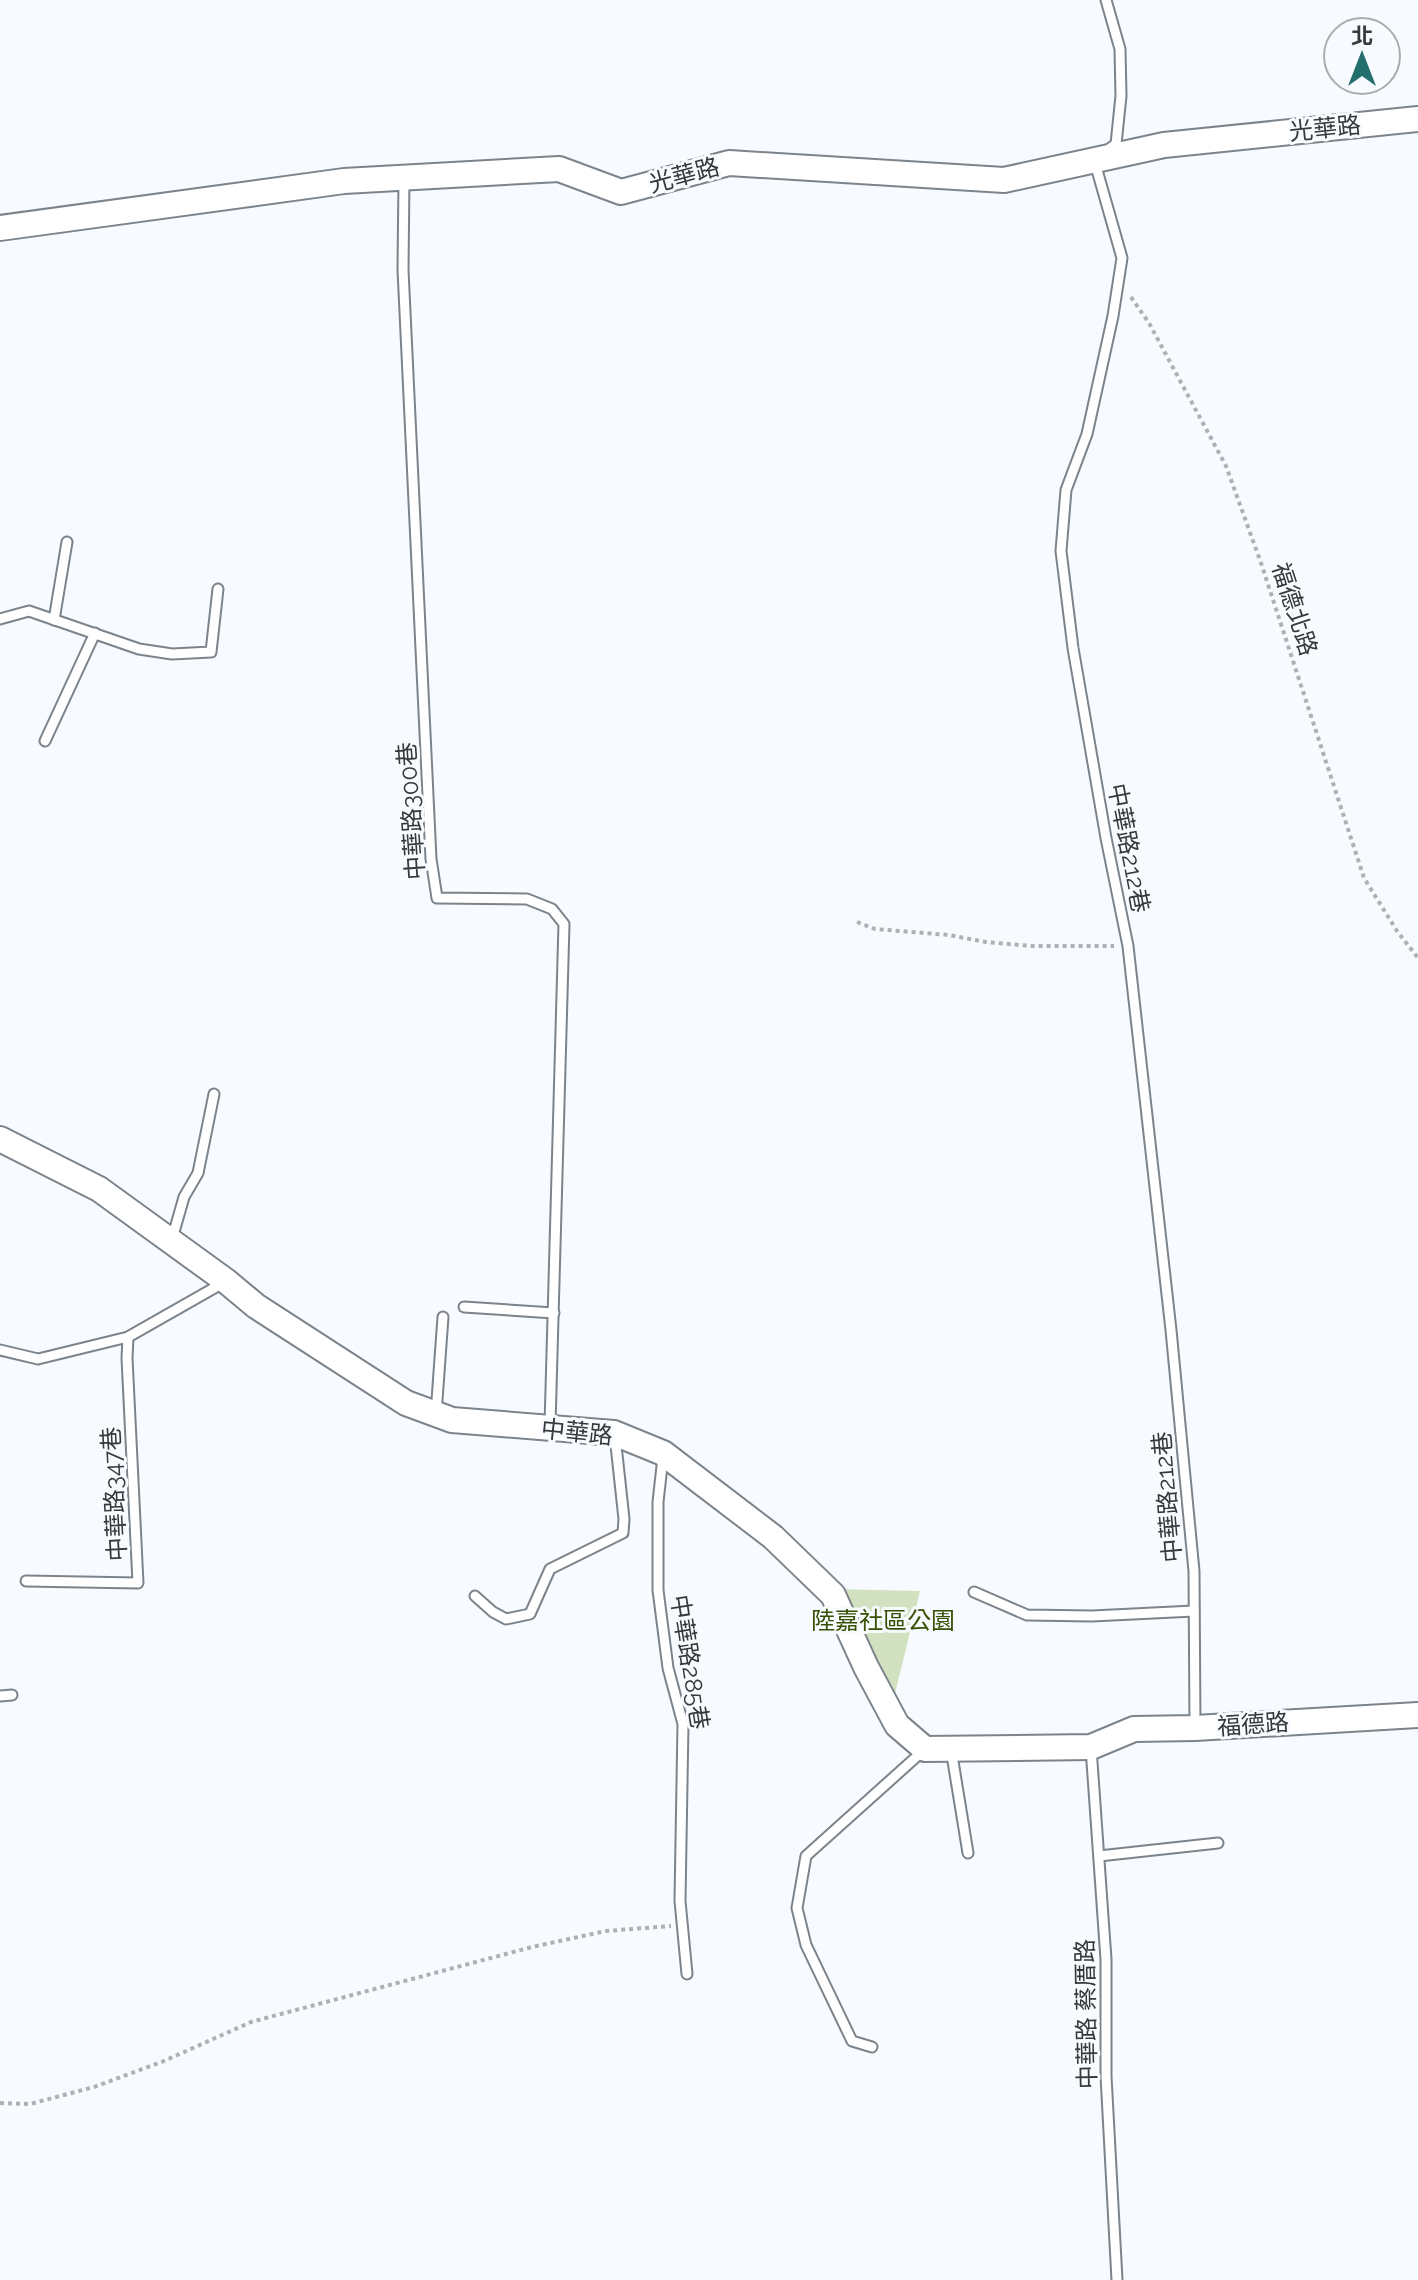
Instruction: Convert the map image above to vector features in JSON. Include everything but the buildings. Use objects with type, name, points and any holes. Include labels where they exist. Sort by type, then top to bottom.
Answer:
[{"type":"street","name":"光華路","points":[[0,228],[344,181],[559,169],[621,192],[729,163],[1004,180],[1164,145],[1418,119]]},
{"type":"street","name":"中華路","points":[[0,1139],[99,1189],[256,1306],[406,1403],[452,1420],[614,1433],[663,1453],[773,1537],[833,1595],[897,1725],[925,1749]]},
{"type":"street","name":"福德路","points":[[1091,1747],[1134,1729],[1418,1715]]},
{"type":"street","points":[[925,1749],[1091,1747]]},
{"type":"lane","points":[[1094,160],[1116,144],[1121,96],[1120,49],[1106,0]]},
{"type":"lane","name":"中華路212巷","points":[[1094,160],[1122,258],[1113,316],[1087,434],[1066,490],[1061,551],[1073,648],[1128,946],[1171,1330],[1194,1571],[1195,1728]]},
{"type":"lane","name":"中華路300巷","points":[[404,178],[403,270],[431,859],[437,898],[527,899],[552,909],[564,924],[550,1428]]},
{"type":"lane","points":[[54,620],[67,542]]},
{"type":"lane","points":[[0,619],[29,611],[139,649],[172,654],[211,652],[218,589]]},
{"type":"lane","points":[[45,741],[95,633]]},
{"type":"lane","points":[[171,1242],[184,1197],[198,1173],[214,1094]]},
{"type":"lane","points":[[0,1350],[38,1359],[128,1337],[226,1281]]},
{"type":"lane","points":[[464,1307],[554,1313]]},
{"type":"lane","points":[[435,1414],[443,1317]]},
{"type":"lane","name":"中華路347巷","points":[[26,1581],[138,1583],[128,1337]]},
{"type":"lane","points":[[475,1596],[506,1619],[530,1614],[550,1569],[623,1533],[614,1433]]},
{"type":"lane","name":"中華路285巷","points":[[663,1453],[658,1502],[658,1590],[668,1668],[683,1724],[680,1901],[687,1974]]},
{"type":"lane","points":[[974,1592],[1027,1615],[1092,1616],[1194,1611]]},
{"type":"lane","points":[[0,1696],[12,1695]]},
{"type":"lane","name":"中華路 蔡厝路","points":[[1091,1747],[1106,1959],[1106,2076],[1117,2280]]},
{"type":"lane","points":[[951,1748],[968,1853]]},
{"type":"lane","points":[[872,2047],[852,2041],[806,1945],[797,1908],[806,1856],[925,1749]]},
{"type":"lane","points":[[1099,1856],[1218,1843]]},
{"type":"path","name":"福德北路","points":[[1118,279],[1149,323],[1226,466],[1364,878],[1418,958]]},
{"type":"path","points":[[857,922],[875,929],[1016,945],[1128,946]]},
{"type":"path","points":[[0,2103],[30,2104],[94,2087],[164,2061],[251,2022],[532,1947],[606,1931],[682,1925]]},
{"type":"green space","name":"陸嘉社區公園","points":[[834,1589],[920,1591],[892,1706]]}]
